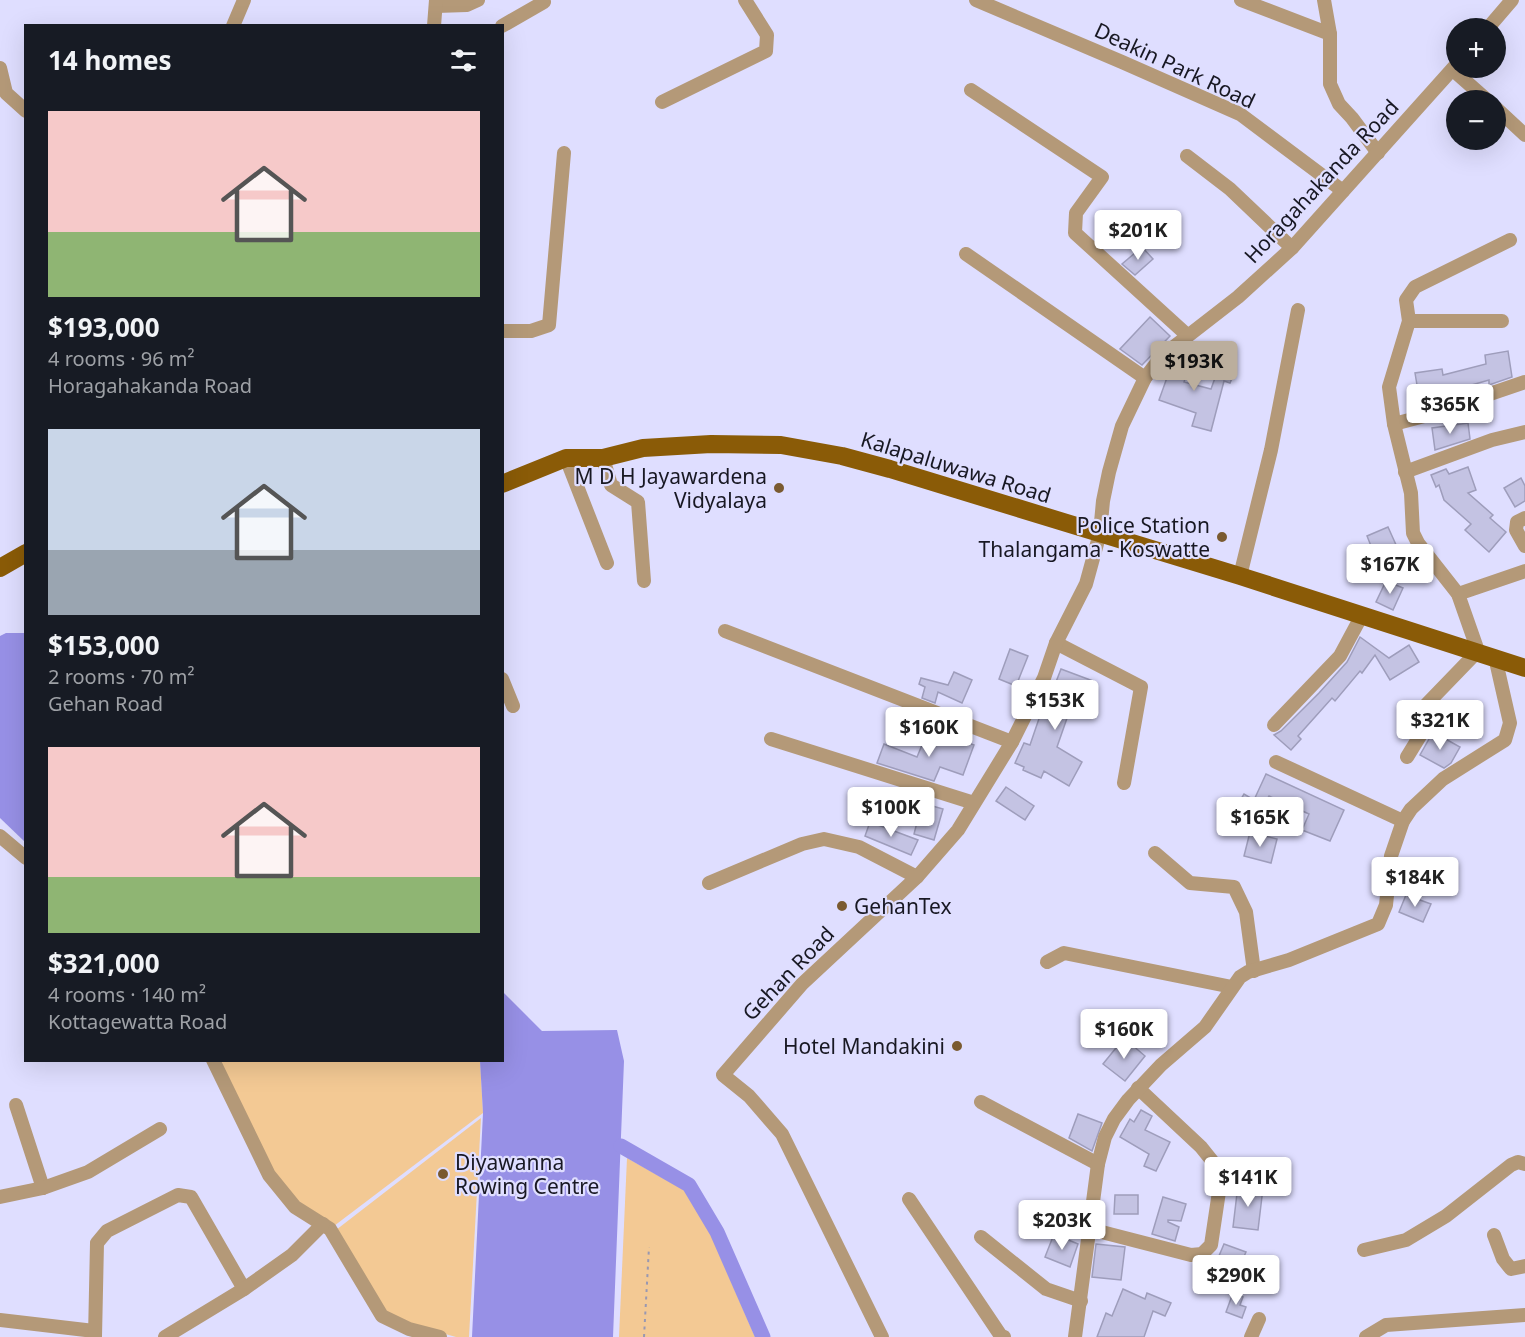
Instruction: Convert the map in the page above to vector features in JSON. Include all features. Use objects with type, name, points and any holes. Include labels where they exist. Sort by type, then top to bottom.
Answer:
[{"type":"main road","name":"Kalapaluwawa Road","points":[[504,483],[566,458],[603,458],[643,448],[711,444],[781,445],[842,456],[1240,576],[1525,668]]},
{"type":"main road","points":[[0,568],[24,554]]},
{"type":"street","points":[[234,24],[244,0]]},
{"type":"street","points":[[434,24],[436,3],[467,5],[478,0]]},
{"type":"street","points":[[662,102],[766,51],[767,35],[745,0]]},
{"type":"street","name":"Deakin Park Road","points":[[976,0],[1240,114],[1343,191]]},
{"type":"street","points":[[1241,0],[1330,34]]},
{"type":"street","points":[[1324,0],[1330,34],[1329,84],[1339,104],[1378,153]]},
{"type":"street","points":[[1497,18],[1512,0]]},
{"type":"street","points":[[504,25],[544,2]]},
{"type":"street","points":[[0,68],[6,93],[24,109]]},
{"type":"street","name":"Horagahakanda Road","points":[[1100,533],[1103,501],[1122,426],[1145,378],[1162,356],[1238,297],[1292,248],[1446,78]]},
{"type":"street","points":[[1465,78],[1477,90]]},
{"type":"street","points":[[971,90],[1102,177],[1076,213],[1075,233],[1187,335]]},
{"type":"street","points":[[1506,117],[1525,135]]},
{"type":"street","points":[[504,331],[531,332],[549,325],[564,153]]},
{"type":"street","points":[[1187,156],[1230,189],[1292,248]]},
{"type":"street","points":[[1075,1337],[1098,1164],[1105,1137],[1114,1119],[1138,1088],[1205,1027],[1240,977],[1378,924],[1386,905],[1390,856],[1403,821],[1411,808],[1443,779],[1505,740],[1510,723],[1487,654],[1458,594],[1418,543],[1413,533],[1411,493],[1394,424],[1389,387],[1409,321],[1406,300],[1415,287],[1510,240]]},
{"type":"street","points":[[966,254],[1145,378]]},
{"type":"street","points":[[1240,576],[1271,450],[1298,310]]},
{"type":"street","points":[[1409,321],[1502,321]]},
{"type":"street","points":[[1394,424],[1428,415],[1525,382]]},
{"type":"street","points":[[1406,472],[1492,440],[1525,432]]},
{"type":"street","points":[[566,458],[607,563]]},
{"type":"street","points":[[603,458],[611,485],[638,502],[644,581]]},
{"type":"street","points":[[1525,518],[1517,522],[1516,530],[1525,546]]},
{"type":"street","name":"Gehan Road","points":[[882,1337],[782,1134],[749,1096],[723,1076],[802,984],[917,877],[958,830],[1012,742],[1044,678],[1056,643],[1086,584],[1100,533]]},
{"type":"street","points":[[1458,594],[1525,572]]},
{"type":"street","points":[[1274,724],[1340,656],[1362,615]]},
{"type":"street","points":[[725,631],[1012,742]]},
{"type":"street","points":[[1056,643],[1141,687],[1124,783]]},
{"type":"street","points":[[1407,757],[1423,731],[1418,719],[1421,710],[1487,654]]},
{"type":"street","points":[[504,685],[513,706]]},
{"type":"street","points":[[771,739],[974,803]]},
{"type":"street","points":[[1276,762],[1403,821]]},
{"type":"street","points":[[0,836],[24,856]]},
{"type":"street","points":[[710,883],[802,844],[824,839],[859,847],[917,877]]},
{"type":"street","points":[[1155,853],[1190,883],[1234,887],[1246,912],[1254,971]]},
{"type":"street","points":[[1047,962],[1064,952],[1232,987]]},
{"type":"street","points":[[214,1062],[269,1175],[295,1207],[330,1229],[382,1316],[409,1329],[440,1337]]},
{"type":"street","points":[[1090,1229],[1191,1255],[1202,1254],[1211,1245],[1220,1185],[1217,1167],[1201,1148],[1138,1088]]},
{"type":"street","points":[[981,1102],[1098,1164]]},
{"type":"street","points":[[16,1105],[43,1188]]},
{"type":"street","points":[[0,1197],[43,1188],[88,1172],[160,1129]]},
{"type":"street","points":[[1364,1250],[1406,1240],[1446,1216],[1511,1165],[1518,1162],[1525,1164]]},
{"type":"street","points":[[0,1320],[94,1334],[97,1243],[107,1231],[178,1195],[191,1197],[244,1289]]},
{"type":"street","points":[[909,1199],[1001,1336],[1004,1337]]},
{"type":"street","points":[[165,1337],[244,1289],[292,1256],[323,1224]]},
{"type":"street","points":[[1494,1235],[1503,1259],[1511,1269],[1525,1266]]},
{"type":"street","points":[[981,1236],[1046,1289],[1081,1301]]},
{"type":"street","points":[[1366,1337],[1386,1325],[1525,1315]]},
{"type":"street","points":[[1251,1337],[1259,1319]]},
{"type":"path","points":[[644,1337],[650,1247]]},
{"type":"shaded area","points":[[6,633],[24,633],[24,841],[0,818],[0,636]]},
{"type":"shaded area","points":[[504,993],[542,1031],[617,1030],[624,1061],[613,1337],[472,1337],[483,1113],[480,1062],[504,1062]]},
{"type":"shaded area","points":[[213,1062],[480,1062],[483,1113],[330,1229],[269,1175]]},
{"type":"shaded area","name":"Diyawanna Rowing Centre","points":[[481,1118],[469,1337],[456,1337],[410,1324],[383,1312],[336,1230]]},
{"type":"shaded area","points":[[627,1158],[684,1190],[711,1235],[755,1337],[619,1337]]},
{"type":"building","points":[[1142,247],[1153,259],[1135,275],[1122,264]]},
{"type":"building","points":[[1150,317],[1170,336],[1142,365],[1120,349]]},
{"type":"building","points":[[1185,350],[1190,355],[1189,359],[1192,360],[1184,382],[1211,389],[1220,364],[1228,367],[1227,371],[1234,373],[1230,383],[1224,381],[1211,431],[1192,426],[1196,413],[1159,400],[1174,358]]},
{"type":"building","points":[[1508,351],[1512,377],[1489,385],[1489,380],[1454,390],[1456,396],[1432,404],[1428,390],[1418,391],[1415,373],[1442,369],[1443,375],[1486,364],[1485,355]]},
{"type":"building","points":[[1468,423],[1470,439],[1435,450],[1432,428]]},
{"type":"building","points":[[1468,467],[1476,490],[1468,493],[1493,515],[1490,518],[1506,532],[1489,552],[1465,530],[1471,524],[1444,500],[1439,485],[1436,487],[1431,475],[1446,469],[1449,474]]},
{"type":"building","points":[[1521,478],[1525,486],[1525,501],[1515,507],[1504,488]]},
{"type":"building","points":[[1388,527],[1401,556],[1379,566],[1367,536]]},
{"type":"building","points":[[1386,581],[1403,588],[1393,610],[1376,602]]},
{"type":"building","points":[[1360,637],[1389,658],[1409,645],[1419,662],[1390,680],[1375,655],[1362,673],[1360,671],[1335,701],[1332,698],[1298,736],[1301,739],[1291,750],[1274,735],[1281,731],[1319,693],[1347,662]]},
{"type":"building","points":[[1010,649],[1028,656],[1016,686],[999,679]]},
{"type":"building","points":[[1061,669],[1093,681],[1085,702],[1074,698],[1057,747],[1082,762],[1069,786],[1044,771],[1041,778],[1023,770],[1024,767],[1015,763],[1024,743],[1030,745],[1044,704],[1047,705]]},
{"type":"building","points":[[954,672],[972,680],[962,703],[938,692],[935,703],[922,698],[925,687],[919,684],[921,678],[948,685]]},
{"type":"building","points":[[1433,732],[1460,747],[1451,763],[1444,768],[1420,755]]},
{"type":"building","points":[[927,733],[955,743],[956,739],[974,745],[963,775],[940,767],[934,781],[877,763],[884,744],[917,757]]},
{"type":"building","points":[[1266,774],[1344,810],[1330,841],[1302,830],[1309,814],[1269,796],[1255,821],[1235,809],[1244,794],[1254,800]]},
{"type":"building","points":[[1006,787],[1034,806],[1025,820],[996,801]]},
{"type":"building","points":[[922,803],[943,809],[934,840],[914,834]]},
{"type":"building","points":[[870,822],[918,840],[911,855],[865,836]]},
{"type":"building","points":[[1250,832],[1277,839],[1271,863],[1244,856]]},
{"type":"building","points":[[1406,895],[1431,904],[1423,922],[1399,912]]},
{"type":"building","points":[[1124,1038],[1145,1056],[1125,1081],[1103,1064]]},
{"type":"building","points":[[1141,1110],[1152,1116],[1145,1130],[1170,1142],[1156,1171],[1144,1166],[1149,1154],[1120,1137],[1130,1119],[1134,1122]]},
{"type":"building","points":[[1078,1114],[1102,1123],[1092,1151],[1069,1138]]},
{"type":"building","points":[[1238,1185],[1263,1188],[1258,1230],[1233,1227]]},
{"type":"building","points":[[1115,1195],[1138,1195],[1138,1214],[1114,1214]]},
{"type":"building","points":[[1163,1197],[1186,1204],[1181,1221],[1168,1220],[1179,1227],[1175,1241],[1152,1234]]},
{"type":"building","points":[[1054,1234],[1078,1244],[1070,1267],[1045,1257]]},
{"type":"building","points":[[1096,1244],[1125,1247],[1121,1280],[1092,1277]]},
{"type":"building","points":[[1224,1244],[1246,1252],[1242,1261],[1213,1291],[1194,1271],[1211,1258],[1216,1263]]},
{"type":"building","points":[[1123,1289],[1145,1299],[1147,1293],[1171,1303],[1165,1316],[1153,1311],[1144,1337],[1097,1337],[1106,1313],[1112,1316]]},
{"type":"building","points":[[1233,1293],[1243,1297],[1240,1305],[1246,1307],[1242,1318],[1226,1312]]},
{"type":"waterway","points":[[621,1146],[689,1185],[717,1232],[763,1337]]},
{"type":"place","name":"M D H Jayawardena Vidyalaya","points":[[779,488]]},
{"type":"place","name":"Police Station Thalangama - Koswatte","points":[[1222,537]]},
{"type":"place","name":"GehanTex","points":[[842,906]]},
{"type":"place","name":"Hotel Mandakini","points":[[957,1046]]},
{"type":"place","name":"Diyawanna Rowing Centre","points":[[443,1174]]}]
